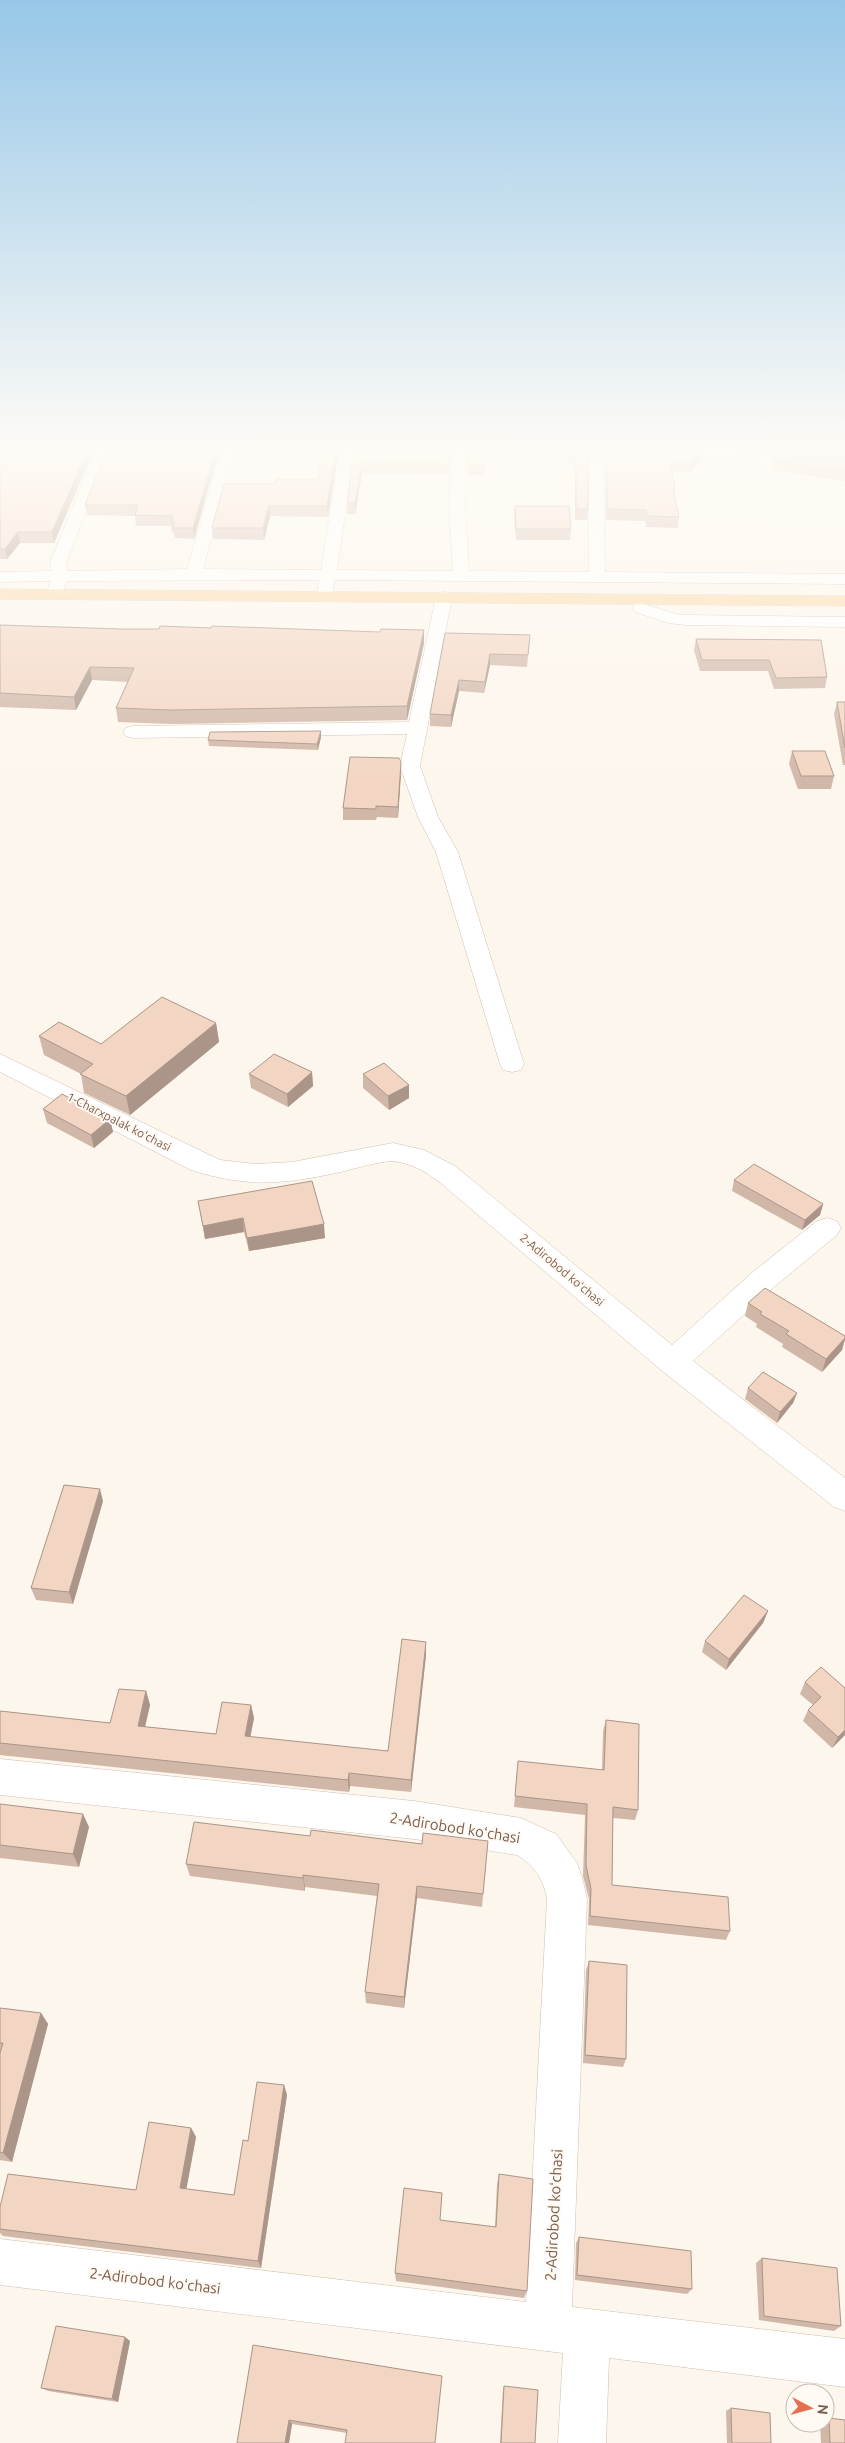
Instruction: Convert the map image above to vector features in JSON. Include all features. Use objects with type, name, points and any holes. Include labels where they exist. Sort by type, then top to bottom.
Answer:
[{"type":"main road","points":[[0,594],[324,595],[444,602],[641,608],[845,610]]},
{"type":"main road","points":[[0,605],[845,600]]},
{"type":"street","points":[[54,594],[64,559]]},
{"type":"street","points":[[194,574],[198,559]]},
{"type":"street","points":[[324,595],[330,559]]},
{"type":"street","points":[[460,559],[461,575]]},
{"type":"street","points":[[597,559],[597,577]]},
{"type":"street","points":[[0,562],[60,570],[194,574],[845,579]]},
{"type":"street","points":[[0,577],[60,570]]},
{"type":"street","points":[[444,602],[410,766],[428,818],[447,852],[512,1064]]},
{"type":"street","points":[[641,608],[674,619],[718,628],[845,622]]},
{"type":"street","points":[[133,732],[418,728]]},
{"type":"street","name":"1-Charxpalak koʻchasi","points":[[0,1062],[200,1163],[222,1171],[241,1173]]},
{"type":"street","name":"2-Adirobod koʻchasi","points":[[241,1173],[274,1174],[305,1170],[392,1152],[428,1161],[453,1179],[672,1362],[845,1497]]},
{"type":"street","points":[[672,1362],[764,1279],[827,1228]]},
{"type":"street","name":"2-Adirobod koʻchasi","points":[[0,1777],[414,1820],[521,1837],[542,1848],[563,1877],[567,1900],[560,2093],[568,2330]]},
{"type":"street","name":"2-Adirobod koʻchasi","points":[[0,2262],[845,2363]]},
{"type":"street","points":[[568,2330],[582,2443]]},
{"type":"building","points":[[0,625],[120,629],[159,629],[160,626],[211,628],[212,626],[380,632],[381,629],[424,630],[407,706],[171,710],[116,708],[134,668],[90,667],[74,697],[0,693]]},
{"type":"building","points":[[445,633],[530,635],[528,655],[490,654],[485,682],[459,680],[451,715],[430,714]]},
{"type":"building","points":[[696,639],[821,640],[827,677],[776,678],[769,660],[702,660]]},
{"type":"building","points":[[837,702],[845,702],[845,748]]},
{"type":"building","points":[[321,731],[317,744],[208,740],[210,732]]},
{"type":"building","points":[[792,751],[825,751],[834,776],[801,776]]},
{"type":"building","points":[[350,757],[399,758],[401,762],[398,807],[376,806],[376,809],[343,808]]},
{"type":"building","points":[[162,997],[216,1023],[126,1096],[80,1074],[93,1064],[39,1036],[59,1022],[101,1044]]},
{"type":"building","points":[[274,1054],[312,1072],[287,1094],[249,1074]]},
{"type":"building","points":[[384,1063],[409,1085],[388,1096],[363,1074]]},
{"type":"building","points":[[62,1094],[110,1119],[91,1135],[43,1109]]},
{"type":"building","points":[[754,1164],[823,1204],[805,1220],[734,1180]]},
{"type":"building","points":[[312,1181],[324,1224],[247,1238],[243,1218],[203,1226],[198,1201]]},
{"type":"building","points":[[765,1288],[845,1336],[845,1338],[826,1359],[786,1334],[789,1331],[760,1314],[762,1312],[748,1303]]},
{"type":"building","points":[[763,1372],[797,1393],[780,1412],[748,1388]]},
{"type":"building","points":[[64,1485],[100,1489],[69,1592],[31,1588]]},
{"type":"building","points":[[744,1595],[768,1611],[729,1659],[705,1641]]},
{"type":"building","points":[[402,1639],[426,1642],[411,1780],[349,1773],[348,1780],[0,1743],[0,1711],[110,1723],[119,1689],[146,1691],[138,1726],[216,1734],[222,1702],[251,1705],[245,1736],[388,1751]]},
{"type":"building","points":[[821,1667],[845,1688],[845,1730],[838,1737],[808,1710],[821,1697],[805,1682]]},
{"type":"building","points":[[606,1720],[639,1724],[638,1810],[613,1807],[612,1885],[728,1897],[730,1931],[590,1916],[591,1889],[586,1865],[587,1804],[515,1796],[518,1761],[604,1770]]},
{"type":"building","points":[[0,1804],[83,1814],[73,1854],[0,1845]]},
{"type":"building","points":[[194,1822],[310,1836],[311,1830],[422,1844],[423,1833],[488,1841],[483,1894],[417,1886],[404,1997],[365,1992],[379,1884],[303,1875],[303,1878],[186,1864]]},
{"type":"building","points":[[589,1961],[627,1965],[626,2059],[585,2055]]},
{"type":"building","points":[[0,2008],[41,2013],[3,2153],[0,2152],[0,2053],[3,2043],[0,2043]]},
{"type":"building","points":[[257,2082],[284,2085],[258,2261],[0,2229],[0,2207],[8,2174],[136,2190],[149,2122],[191,2128],[180,2188],[234,2195],[243,2140],[248,2141]]},
{"type":"building","points":[[499,2174],[533,2179],[527,2291],[395,2273],[404,2188],[442,2193],[440,2220],[496,2227]]},
{"type":"building","points":[[579,2237],[691,2251],[692,2289],[577,2275]]},
{"type":"building","points":[[762,2258],[837,2268],[841,2326],[764,2316]]},
{"type":"building","points":[[56,2326],[125,2337],[112,2399],[41,2388]]},
{"type":"building","points":[[253,2345],[442,2376],[435,2443],[345,2443],[347,2430],[289,2420],[285,2443],[237,2443]]},
{"type":"building","points":[[504,2386],[538,2390],[535,2443],[501,2443]]},
{"type":"building","points":[[731,2408],[770,2413],[771,2443],[732,2443]]},
{"type":"building","points":[[835,2419],[845,2420],[845,2443],[830,2443],[830,2433],[835,2433]]}]
